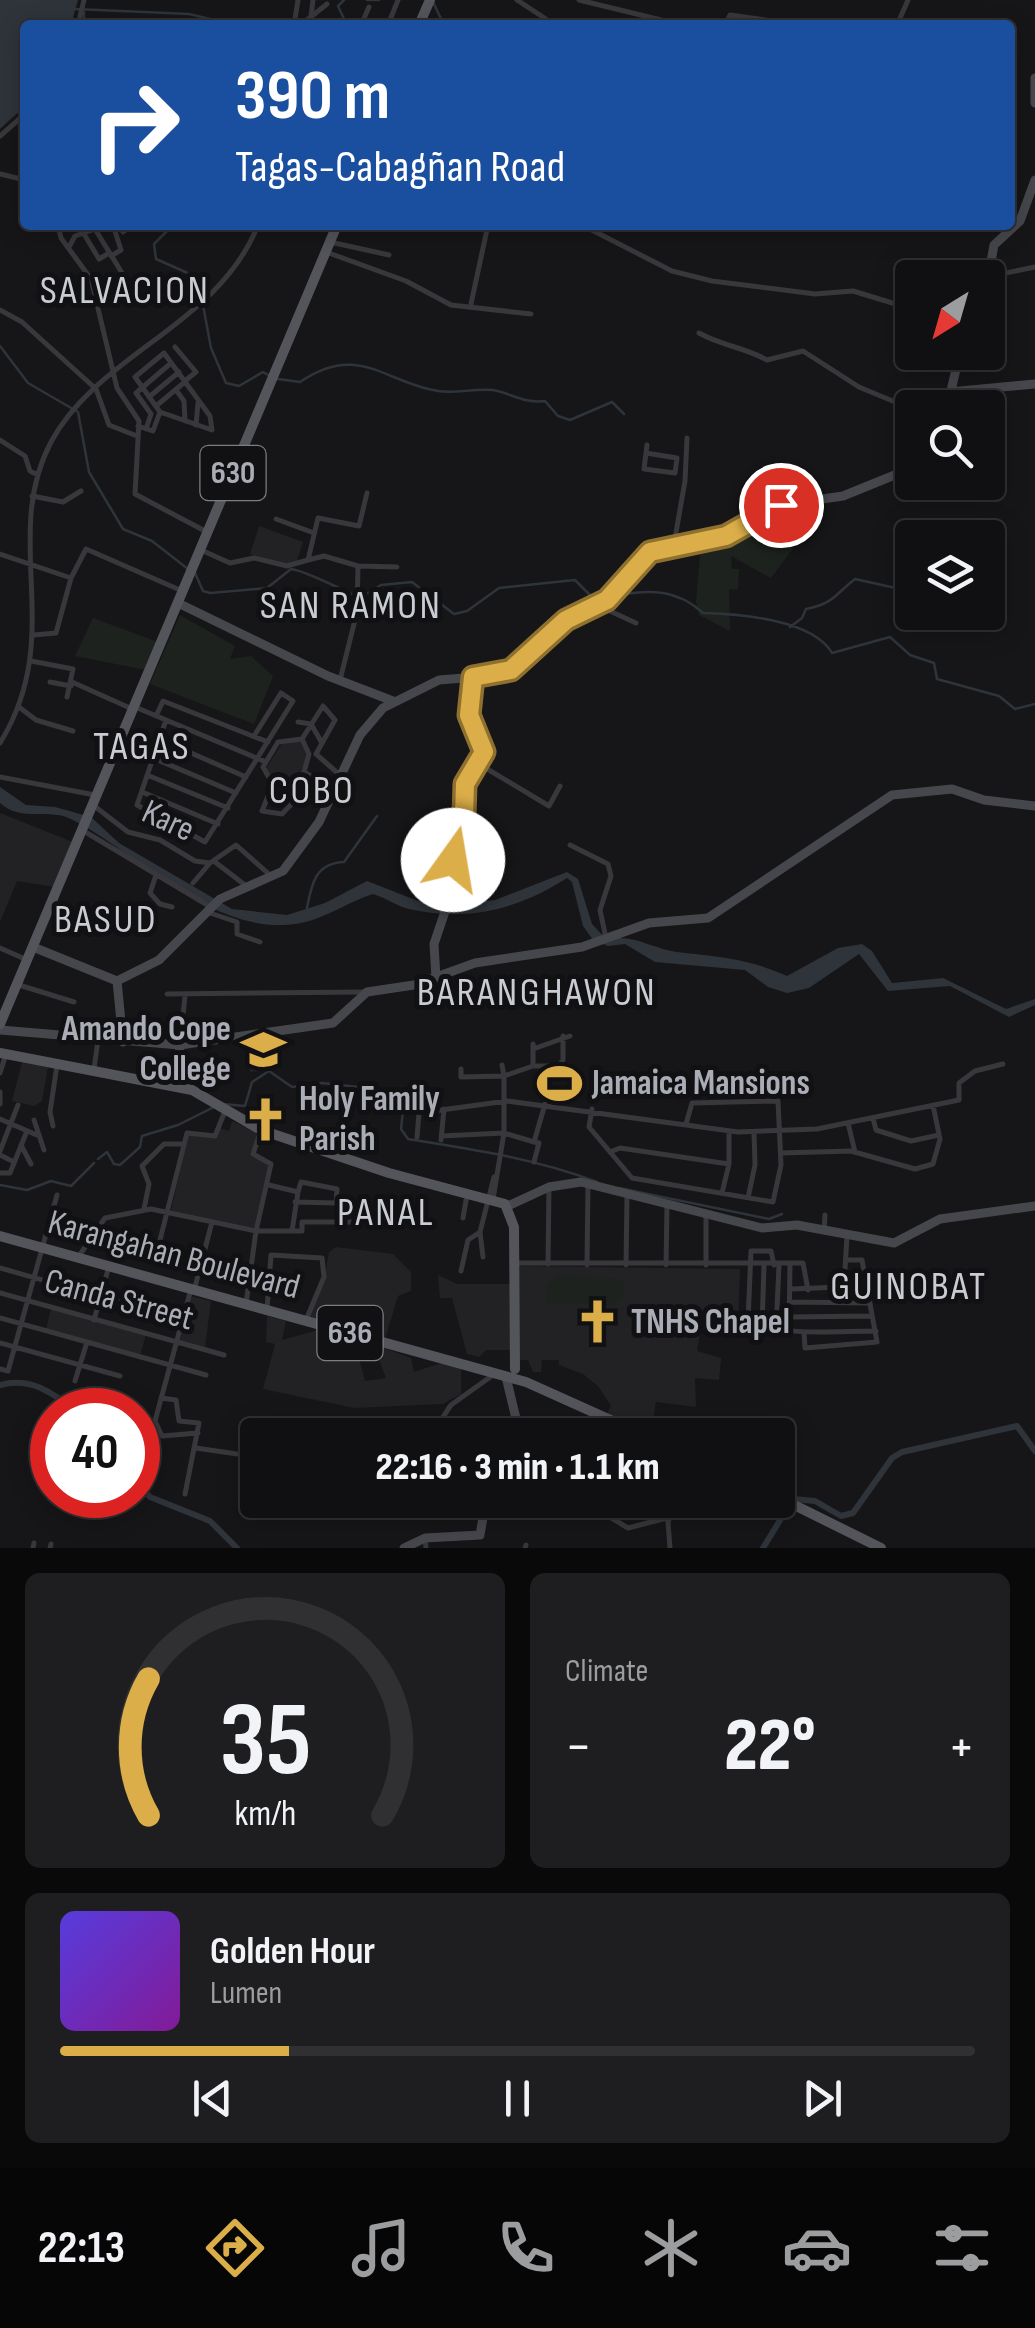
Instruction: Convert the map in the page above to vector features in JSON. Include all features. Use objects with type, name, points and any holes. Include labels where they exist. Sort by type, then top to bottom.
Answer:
[{"type":"main road","name":"630","points":[[0,1027],[335,230]]},
{"type":"main road","points":[[3,1054],[176,1086],[260,1130],[389,1173],[508,1206],[514,1220],[514,1264],[505,1373],[581,1405],[600,1418]]},
{"type":"main road","name":"Karangahan Boulevard","points":[[0,1236],[505,1373]]},
{"type":"main road","points":[[795,1506],[881,1548]]},
{"type":"street","points":[[313,0],[309,18],[327,4]]},
{"type":"street","points":[[516,0],[547,20]]},
{"type":"street","points":[[579,0],[661,20]]},
{"type":"street","points":[[364,20],[369,7]]},
{"type":"street","points":[[728,20],[730,15],[765,20]]},
{"type":"street","points":[[1035,78],[1035,103]]},
{"type":"street","points":[[0,136],[20,118]]},
{"type":"street","points":[[1015,226],[1035,180]]},
{"type":"street","points":[[60,230],[91,279],[117,388],[142,427],[153,431],[158,409],[196,372],[175,347]]},
{"type":"street","points":[[68,248],[74,237],[89,230]]},
{"type":"street","points":[[94,230],[138,300]]},
{"type":"street","points":[[98,234],[104,230]]},
{"type":"street","points":[[84,234],[98,259],[121,250],[114,230]]},
{"type":"street","points":[[0,743],[19,706],[32,661],[32,496],[50,443],[96,389],[202,303],[243,258],[256,230]]},
{"type":"street","points":[[470,305],[487,230]]},
{"type":"street","points":[[592,230],[672,270],[712,281],[815,294],[854,292],[895,304]]},
{"type":"street","points":[[991,260],[994,245],[1010,230]]},
{"type":"street","points":[[328,247],[389,255]]},
{"type":"street","points":[[328,247],[406,280],[448,304],[531,314]]},
{"type":"street","points":[[118,266],[126,260]]},
{"type":"street","points":[[1005,274],[1035,267]]},
{"type":"street","points":[[128,283],[138,277]]},
{"type":"street","points":[[0,310],[34,332],[96,389],[109,425],[136,436]]},
{"type":"street","points":[[699,334],[771,360],[802,351],[859,387],[895,402]]},
{"type":"street","points":[[164,353],[186,381],[210,416],[212,430],[158,409],[135,377],[164,353]]},
{"type":"street","points":[[172,362],[136,393],[150,414],[136,436],[135,494],[208,533]]},
{"type":"street","points":[[149,397],[179,372]]},
{"type":"street","points":[[971,390],[1035,384]]},
{"type":"street","points":[[176,390],[184,401],[185,420]]},
{"type":"street","points":[[196,424],[197,398]]},
{"type":"street","points":[[681,459],[647,449],[644,469],[676,473],[681,459],[687,438]]},
{"type":"street","points":[[0,440],[25,456],[30,471],[38,474]]},
{"type":"street","points":[[654,470],[656,454]]},
{"type":"street","points":[[674,544],[686,481],[681,459]]},
{"type":"street","points":[[32,947],[116,981],[160,960],[208,907],[272,877],[290,864],[327,804],[365,726],[393,701],[432,682],[511,670],[566,620],[607,600],[650,552],[674,544],[714,540],[781,505],[843,496],[895,475]]},
{"type":"street","points":[[32,496],[63,502],[81,491]]},
{"type":"street","points":[[308,560],[318,518],[360,526],[367,493]]},
{"type":"street","points":[[276,519],[314,532]]},
{"type":"street","points":[[34,635],[56,633],[71,578],[86,549],[183,592],[340,680],[393,701]]},
{"type":"street","points":[[200,550],[230,564],[254,558],[287,566],[324,556],[358,566],[397,567]]},
{"type":"street","points":[[0,554],[71,578]]},
{"type":"street","points":[[340,680],[357,597],[358,566]]},
{"type":"street","points":[[607,600],[636,623]]},
{"type":"street","points":[[32,661],[74,669],[67,696]]},
{"type":"street","points":[[436,978],[434,944],[458,874],[453,860],[464,815],[464,786],[484,751],[469,715],[473,677]]},
{"type":"street","points":[[50,682],[71,684],[266,762]]},
{"type":"street","points":[[166,720],[138,806],[206,842],[293,702],[281,692],[254,736]]},
{"type":"street","points":[[156,716],[162,701],[268,742]]},
{"type":"street","points":[[19,706],[36,720],[73,731]]},
{"type":"street","points":[[273,784],[290,784],[304,772],[334,723],[334,713],[321,707],[302,739]]},
{"type":"street","points":[[189,730],[195,714]]},
{"type":"street","points":[[298,722],[310,724],[322,743]]},
{"type":"street","points":[[302,739],[312,754],[341,776]]},
{"type":"street","points":[[273,784],[263,769],[266,762],[280,741],[302,739]]},
{"type":"street","points":[[159,740],[246,777]]},
{"type":"street","points":[[153,758],[236,793]]},
{"type":"street","points":[[477,762],[549,806],[560,786]]},
{"type":"street","points":[[304,772],[334,790]]},
{"type":"street","points":[[147,775],[228,808]]},
{"type":"street","points":[[0,777],[93,805]]},
{"type":"street","points":[[273,784],[260,809],[279,814],[299,796],[327,804]]},
{"type":"street","points":[[167,994],[367,992],[436,978],[476,963],[601,940],[649,923],[717,914],[892,796],[952,789],[984,800],[1035,806]]},
{"type":"street","points":[[141,792],[218,824]]},
{"type":"street","points":[[265,798],[293,801]]},
{"type":"street","name":"Kare","points":[[93,805],[128,832],[160,840],[195,861],[211,863],[236,845],[272,877]]},
{"type":"street","points":[[82,830],[237,922],[237,934],[242,939],[260,942]]},
{"type":"street","points":[[570,845],[608,864],[611,876],[600,910],[601,940]]},
{"type":"street","points":[[194,884],[211,863],[221,864],[248,887]]},
{"type":"street","points":[[156,875],[150,893],[160,904],[172,907]]},
{"type":"street","points":[[0,948],[27,960]]},
{"type":"street","points":[[116,981],[123,1042]]},
{"type":"street","points":[[17,985],[74,1002]]},
{"type":"street","points":[[0,1027],[98,1040],[180,1045],[332,1023],[367,992]]},
{"type":"street","points":[[176,1086],[186,996]]},
{"type":"street","points":[[461,1086],[461,1073],[504,1076],[534,1066],[558,1066],[563,1060],[566,1036],[533,1046],[534,1066]]},
{"type":"street","points":[[94,1072],[98,1040]]},
{"type":"street","points":[[0,1073],[3,1054]]},
{"type":"street","points":[[53,1126],[50,1112],[58,1064]]},
{"type":"street","points":[[416,1138],[419,1113],[507,1101],[592,1109],[729,1132],[848,1123],[959,1100],[959,1082],[975,1071],[1003,1064]]},
{"type":"street","points":[[484,1258],[480,1232],[500,1153],[507,1101],[502,1066]]},
{"type":"street","points":[[0,1092],[0,1104]]},
{"type":"street","points":[[592,1109],[590,1128],[632,1178],[773,1202],[780,1153],[776,1099],[692,1103],[686,1124]]},
{"type":"street","points":[[534,1142],[545,1104]]},
{"type":"street","points":[[14,1162],[0,1153],[18,1105]]},
{"type":"street","points":[[780,1153],[855,1152],[921,1168],[936,1163],[940,1135],[934,1105]]},
{"type":"street","points":[[160,1240],[186,1133],[215,1136],[220,1108]]},
{"type":"street","points":[[444,1110],[441,1138],[504,1133],[539,1143],[534,1162]]},
{"type":"street","points":[[873,1118],[876,1130],[911,1141],[940,1135]]},
{"type":"street","points":[[0,1119],[39,1136]]},
{"type":"street","points":[[34,1120],[44,1150]]},
{"type":"street","points":[[848,1123],[855,1152]]},
{"type":"street","points":[[246,1304],[271,1161],[254,1154],[260,1130]]},
{"type":"street","points":[[0,1173],[10,1173],[28,1131]]},
{"type":"street","points":[[722,1194],[729,1164],[729,1132]]},
{"type":"street","points":[[748,1198],[755,1165],[754,1132]]},
{"type":"street","points":[[144,1209],[149,1184],[142,1166],[164,1144],[184,1144]]},
{"type":"street","points":[[22,1145],[31,1164]]},
{"type":"street","points":[[610,1152],[620,1148],[729,1164]]},
{"type":"street","points":[[292,1232],[296,1202],[301,1182],[337,1189],[336,1203],[296,1202]]},
{"type":"street","points":[[269,1184],[298,1192]]},
{"type":"street","points":[[588,1184],[588,1265]]},
{"type":"street","points":[[508,1206],[550,1187],[588,1184],[762,1228],[797,1225],[898,1242],[940,1219],[1035,1206]]},
{"type":"street","points":[[548,1264],[550,1187]]},
{"type":"street","points":[[463,1218],[468,1192]]},
{"type":"street","points":[[4,1370],[57,1196]]},
{"type":"street","points":[[626,1265],[627,1196]]},
{"type":"street","points":[[666,1266],[667,1206]]},
{"type":"street","points":[[78,1258],[105,1218],[144,1209],[256,1231],[302,1232],[302,1222],[383,1222]]},
{"type":"street","points":[[706,1214],[706,1266]]},
{"type":"street","points":[[824,1232],[825,1216]]},
{"type":"street","points":[[198,1433],[160,1436],[154,1421],[212,1222]]},
{"type":"street","points":[[461,1270],[468,1240],[480,1232]]},
{"type":"street","points":[[844,1286],[847,1236]]},
{"type":"street","points":[[776,1330],[776,1264],[771,1251],[752,1251],[748,1321],[776,1330],[876,1331]]},
{"type":"street","points":[[267,1310],[272,1255],[322,1258],[324,1278],[306,1320]]},
{"type":"street","points":[[804,1332],[805,1348],[875,1343],[862,1260],[846,1260]]},
{"type":"street","points":[[514,1264],[806,1264],[808,1290]]},
{"type":"street","points":[[790,1264],[790,1331]]},
{"type":"street","points":[[178,1265],[199,1271]]},
{"type":"street","points":[[94,1320],[108,1266]]},
{"type":"street","points":[[762,1327],[764,1266]]},
{"type":"street","points":[[0,1268],[183,1320]]},
{"type":"street","points":[[791,1290],[866,1286]]},
{"type":"street","name":"Canda Street","points":[[0,1293],[224,1355]]},
{"type":"street","points":[[789,1302],[869,1302]]},
{"type":"street","points":[[791,1317],[871,1316]]},
{"type":"street","points":[[0,1318],[206,1375]]},
{"type":"street","points":[[75,1380],[87,1342]]},
{"type":"street","points":[[0,1343],[120,1376]]},
{"type":"street","points":[[443,1418],[456,1400],[505,1373],[516,1418]]},
{"type":"street","points":[[162,1398],[176,1400],[177,1420],[199,1423],[185,1494]]},
{"type":"street","points":[[196,1448],[240,1454]]},
{"type":"street","points":[[404,1548],[480,1535],[483,1518]]},
{"type":"street","points":[[612,1518],[622,1527],[666,1518]]},
{"type":"street","points":[[670,1548],[666,1538],[671,1518]]},
{"type":"shaded area","points":[[0,0],[78,0],[72,20],[20,20],[20,111],[0,129]]},
{"type":"shaded area","points":[[779,508],[783,520],[791,518],[797,543],[771,578],[731,556],[732,569],[739,569],[738,589],[729,590],[730,631],[699,615],[696,602],[701,543],[727,538]]},
{"type":"shaded area","points":[[259,526],[303,542],[296,564],[287,566],[250,554]]},
{"type":"shaded area","points":[[180,615],[235,646],[230,659],[251,656],[273,676],[254,724],[150,684]]},
{"type":"shaded area","points":[[93,618],[158,642],[146,670],[75,656]]},
{"type":"shaded area","points":[[284,740],[301,740],[308,755],[306,765],[290,782],[275,784],[265,770]]},
{"type":"shaded area","points":[[0,787],[26,805],[55,807],[91,817],[119,843],[232,909],[287,915],[325,903],[367,881],[418,901],[495,900],[567,872],[578,879],[592,924],[607,940],[633,939],[677,952],[733,959],[787,976],[838,948],[862,944],[872,951],[892,983],[943,978],[1006,1009],[1035,999],[1035,1005],[1009,1017],[950,986],[888,991],[859,954],[809,988],[787,993],[768,987],[745,970],[655,962],[625,944],[608,946],[593,940],[583,926],[572,882],[567,878],[510,905],[471,913],[409,909],[373,894],[301,923],[270,925],[240,919],[181,891],[73,820],[9,809],[0,803]]},
{"type":"shaded area","points":[[0,813],[73,842],[55,887],[17,881],[0,922]]},
{"type":"shaded area","name":"Amando Cope College","points":[[278,1034],[282,1058],[273,1070],[250,1072],[245,1040]]},
{"type":"shaded area","points":[[22,1062],[48,1067],[42,1101],[34,1106],[12,1101]]},
{"type":"shaded area","points":[[232,1121],[258,1133],[252,1157],[269,1163],[254,1229],[171,1211],[188,1135],[216,1138],[219,1128],[229,1131]]},
{"type":"shaded area","points":[[336,1247],[393,1254],[411,1272],[411,1291],[398,1296],[385,1339],[309,1318],[323,1285],[329,1252]]},
{"type":"shaded area","points":[[518,1266],[740,1269],[738,1323],[702,1321],[697,1351],[721,1358],[719,1380],[695,1378],[696,1407],[656,1402],[653,1418],[618,1418],[607,1413],[611,1406],[598,1386],[583,1374],[559,1365],[559,1360],[542,1360],[541,1372],[533,1372],[528,1360],[518,1360]]},
{"type":"shaded area","points":[[438,1275],[457,1284],[511,1284],[511,1350],[486,1350],[479,1357],[467,1354],[452,1298],[440,1298]]},
{"type":"shaded area","points":[[556,1276],[616,1278],[625,1283],[625,1293],[613,1305],[546,1303],[547,1284]]},
{"type":"shaded area","points":[[191,1296],[211,1301],[205,1348],[180,1341]]},
{"type":"shaded area","points":[[51,1309],[146,1334],[140,1356],[46,1329]]},
{"type":"shaded area","points":[[267,1316],[286,1321],[282,1340],[318,1330],[365,1343],[358,1355],[365,1381],[386,1378],[377,1355],[383,1354],[381,1347],[411,1358],[414,1372],[441,1363],[461,1369],[461,1394],[443,1404],[354,1408],[263,1389],[275,1344],[266,1342]]},
{"type":"waterway","points":[[344,0],[338,6],[344,20]]},
{"type":"waterway","points":[[367,0],[379,0]]},
{"type":"waterway","points":[[434,4],[442,20]]},
{"type":"waterway","points":[[75,9],[189,14],[214,20]]},
{"type":"waterway","points":[[84,12],[84,20]]},
{"type":"waterway","points":[[168,230],[154,244],[156,259],[190,274],[201,298]]},
{"type":"waterway","points":[[203,305],[211,348],[226,383],[239,386],[263,372],[270,376]]},
{"type":"waterway","points":[[0,346],[28,383],[78,412],[89,472],[123,529],[152,541],[188,569]]},
{"type":"waterway","points":[[278,379],[300,382],[339,365],[356,365],[438,391],[493,390],[524,400],[545,401],[558,416],[570,420],[612,402],[624,414]]},
{"type":"waterway","points":[[195,573],[203,591],[210,593],[267,588],[291,569],[360,598],[381,585],[412,582],[454,614],[467,611],[499,588],[575,580],[593,598],[602,597]]},
{"type":"waterway","points":[[790,627],[806,609],[829,601],[855,579],[895,588]]},
{"type":"waterway","points":[[615,596],[662,593],[683,599],[703,613],[775,621],[809,633],[832,653],[890,637],[910,655],[934,663],[937,679],[999,696],[1015,709],[1035,704]]},
{"type":"waterway","points":[[306,913],[315,878],[326,867],[344,862],[377,816]]},
{"type":"waterway","points":[[222,1104],[245,1106],[252,1082],[269,1071],[292,1087],[322,1083],[394,1091],[404,1101],[401,1129],[408,1139],[527,1161],[597,1182]]},
{"type":"waterway","points":[[98,1159],[107,1152],[114,1164],[120,1165],[140,1147],[142,1136],[178,1125],[214,1107]]},
{"type":"waterway","points":[[0,1185],[27,1190],[51,1181],[71,1186],[94,1163]]},
{"type":"waterway","points":[[619,1188],[769,1219],[782,1214]]},
{"type":"waterway","points":[[0,1385],[21,1383],[39,1388]]},
{"type":"waterway","points":[[763,1548],[793,1499],[815,1501],[841,1516],[853,1513],[892,1458],[902,1452],[1017,1426],[1035,1451]]},
{"type":"waterway","points":[[160,1501],[210,1521],[237,1548]]},
{"type":"place","name":"Amando Cope College","points":[[264,1049]]},
{"type":"place","name":"Jamaica Mansions","points":[[559,1083]]},
{"type":"place","name":"Holy Family Parish","points":[[266,1119]]},
{"type":"place","name":"TNHS Chapel","points":[[598,1322]]},
{"type":"district","name":"SALVACION","points":[[125,291]]},
{"type":"district","name":"SAN RAMON","points":[[351,606]]},
{"type":"district","name":"TAGAS","points":[[142,747]]},
{"type":"district","name":"COBO","points":[[312,791]]},
{"type":"district","name":"BASUD","points":[[106,920]]},
{"type":"district","name":"BARANGHAWON","points":[[537,993]]},
{"type":"district","name":"PANAL","points":[[386,1213]]},
{"type":"district","name":"GUINOBAT","points":[[909,1287]]},
{"type":"route","points":[[453,860],[464,815],[465,784],[484,752],[469,715],[473,677],[502,675],[511,670],[566,620],[607,600],[650,552],[726,536],[781,505]]}]
